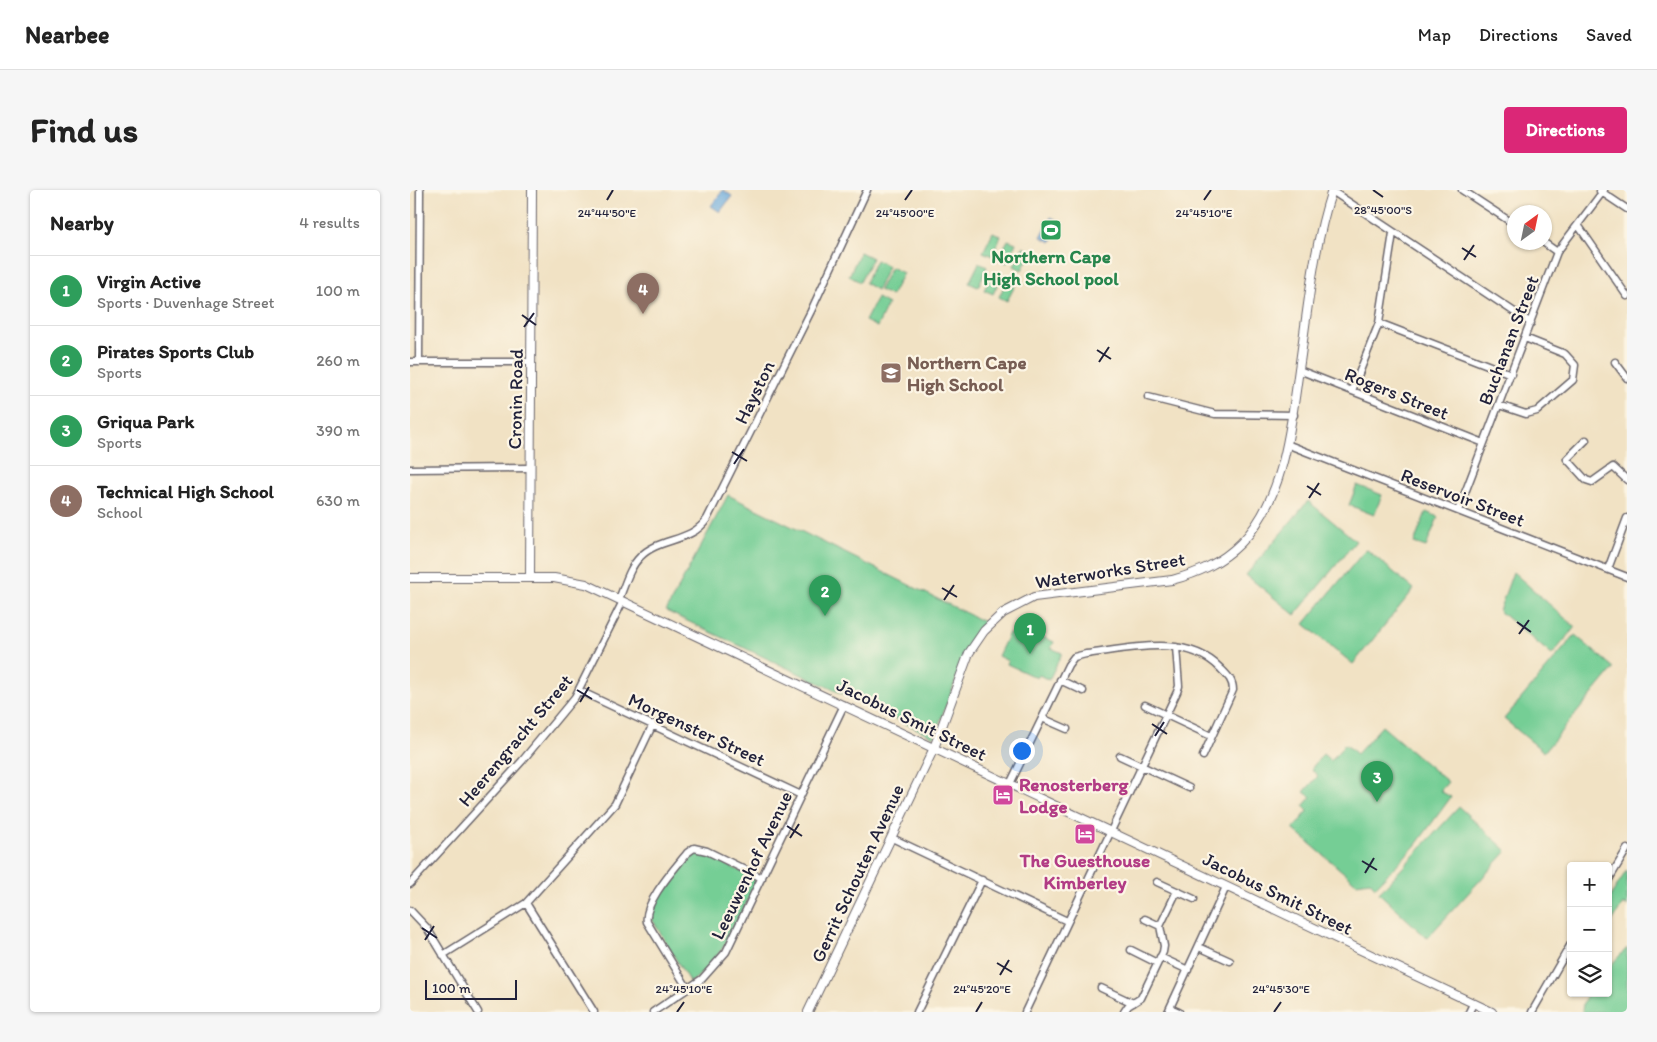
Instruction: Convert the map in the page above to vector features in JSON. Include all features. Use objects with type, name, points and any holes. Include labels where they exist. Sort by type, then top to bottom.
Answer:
[{"type":"street","points":[[419,362],[420,190]]},
{"type":"street","name":"Cronin Road","points":[[530,578],[532,190]]},
{"type":"street","name":"Hayston","points":[[621,600],[630,571],[641,556],[654,547],[688,536],[701,528],[707,519],[811,311],[868,190]]},
{"type":"street","points":[[1462,190],[1507,219]]},
{"type":"street","points":[[1332,191],[1531,323]]},
{"type":"street","name":"Waterworks Street","points":[[934,748],[969,653],[980,636],[996,619],[1012,607],[1047,594],[1172,580],[1210,567],[1242,542],[1260,517],[1289,445],[1315,254],[1323,218],[1332,191]]},
{"type":"street","points":[[1602,191],[1627,209]]},
{"type":"street","name":"Buchanan Street","points":[[1458,511],[1557,252],[1602,191]]},
{"type":"street","points":[[1578,225],[1627,296]]},
{"type":"street","points":[[1352,391],[1379,323],[1393,232]]},
{"type":"street","points":[[1552,248],[1557,252]]},
{"type":"street","points":[[1379,323],[1511,374]]},
{"type":"street","points":[[1499,405],[1526,414],[1532,414],[1549,403],[1573,380],[1575,365],[1570,357],[1524,338]]},
{"type":"street","points":[[410,362],[531,362]]},
{"type":"street","points":[[1615,362],[1627,378]]},
{"type":"street","name":"Rogers Street","points":[[1299,370],[1484,443]]},
{"type":"street","points":[[1148,397],[1215,414],[1294,415]]},
{"type":"street","points":[[1586,440],[1567,459],[1586,480],[1592,482],[1613,467],[1627,480]]},
{"type":"street","name":"Reservoir Street","points":[[1289,445],[1627,577]]},
{"type":"street","points":[[410,469],[530,468]]},
{"type":"street","points":[[1608,569],[1627,518]]},
{"type":"street","name":"Jacobus Smit Street","points":[[410,578],[573,580],[621,600],[1492,1012]]},
{"type":"street","name":"Heerengracht Street","points":[[410,884],[522,762],[580,691],[621,600]]},
{"type":"street","points":[[1010,784],[1068,665],[1079,655],[1166,646],[1206,656],[1228,676],[1233,684],[1233,690],[1203,756]]},
{"type":"street","points":[[1025,1012],[1179,686],[1176,647]]},
{"type":"street","points":[[1060,680],[1083,691]]},
{"type":"street","name":"Morgenster Street","points":[[580,691],[801,795]]},
{"type":"street","name":"Leeuwenhof Avenue","points":[[653,1012],[710,973],[726,952],[844,705]]},
{"type":"street","points":[[1145,705],[1212,736]]},
{"type":"street","points":[[1042,718],[1067,729]]},
{"type":"street","points":[[443,955],[526,903],[615,804],[653,724]]},
{"type":"street","name":"Gerrit Schouten Avenue","points":[[808,1012],[934,748]]},
{"type":"street","points":[[1120,756],[1190,788]]},
{"type":"street","points":[[892,838],[1067,921]]},
{"type":"street","points":[[688,989],[647,922],[646,913],[653,900],[687,852],[694,848],[707,851],[762,878]]},
{"type":"street","points":[[1612,874],[1627,849]]},
{"type":"street","points":[[917,1012],[982,880]]},
{"type":"street","points":[[1157,882],[1194,899]]},
{"type":"street","points":[[1180,1012],[1169,1010],[1226,887]]},
{"type":"street","points":[[1124,1012],[1141,998],[1159,960],[1164,946],[1160,926],[1177,891]]},
{"type":"street","points":[[526,903],[594,1012]]},
{"type":"street","points":[[410,910],[423,924],[478,1012]]},
{"type":"street","points":[[1145,919],[1160,926]]},
{"type":"street","points":[[1199,946],[1230,961]]},
{"type":"street","points":[[1131,950],[1188,970]]},
{"type":"street","points":[[1532,1012],[1567,951]]},
{"type":"street","points":[[1101,988],[1134,1003]]},
{"type":"street","points":[[1469,1012],[1473,1004]]},
{"type":"green space","points":[[993,232],[1001,236],[992,256],[983,252]]},
{"type":"green space","points":[[1008,240],[1016,243],[1007,263],[998,259]]},
{"type":"green space","points":[[1023,247],[1032,251],[1022,270],[1014,266]]},
{"type":"green space","points":[[860,252],[872,258],[860,282],[849,276]]},
{"type":"green space","points":[[876,260],[888,266],[877,290],[865,283]]},
{"type":"green space","points":[[979,263],[987,267],[978,287],[969,283]]},
{"type":"green space","points":[[891,267],[903,273],[891,296],[879,290]]},
{"type":"green space","points":[[994,271],[1002,275],[993,294],[984,290]]},
{"type":"green space","points":[[1008,278],[1017,282],[1007,301],[999,297]]},
{"type":"green space","points":[[877,298],[888,304],[877,327],[865,321]]},
{"type":"green space","points":[[1357,485],[1382,495],[1374,515],[1349,505]]},
{"type":"green space","points":[[728,495],[984,622],[962,664],[934,737],[666,611]]},
{"type":"green space","points":[[1308,501],[1356,541],[1295,615],[1246,575]]},
{"type":"green space","points":[[1426,512],[1438,517],[1426,547],[1414,543]]},
{"type":"green space","points":[[1366,549],[1414,589],[1353,664],[1304,624]]},
{"type":"green space","points":[[1513,572],[1575,627],[1552,655],[1499,611]]},
{"type":"green space","points":[[1025,629],[1054,642],[1051,648],[1062,653],[1049,680],[1039,675],[1037,678],[1007,664],[1008,661],[998,656],[1009,633],[1020,638]]},
{"type":"green space","points":[[1575,635],[1614,668],[1544,752],[1504,719]]},
{"type":"green space","points":[[1382,726],[1448,782],[1440,791],[1451,797],[1415,846],[1375,887],[1370,881],[1356,883],[1293,829],[1308,811],[1303,806],[1311,797],[1304,792],[1318,776],[1311,769],[1323,754],[1331,761],[1345,744],[1357,754]]},
{"type":"green space","points":[[1459,807],[1507,851],[1427,938],[1379,893]]},
{"type":"green space","points":[[699,852],[753,877],[756,883],[729,938],[712,962],[690,983],[649,914],[656,899],[688,856]]},
{"type":"green space","points":[[1627,870],[1627,906],[1623,904],[1612,922],[1612,894]]},
{"type":"green space","points":[[1627,948],[1627,1012],[1582,1012],[1586,997],[1612,997],[1612,964]]},
{"type":"water","points":[[723,190],[732,196],[720,212],[711,206]]},
{"type":"water","name":"Northern Cape High School pool","points":[[1051,217],[1061,222],[1051,242],[1041,237]]},
{"type":"place","name":"Northern Cape High School pool","points":[[1051,230]]},
{"type":"place","name":"Technical High School","points":[[643,314]]},
{"type":"place","name":"Northern Cape High School","points":[[891,373]]},
{"type":"place","name":"Pirates Sports Club","points":[[825,616]]},
{"type":"place","name":"Virgin Active","points":[[1030,654]]},
{"type":"place","name":"Renosterberg Lodge","points":[[1003,795]]},
{"type":"place","name":"Griqua Park","points":[[1377,802]]},
{"type":"place","name":"The Guesthouse Kimberley","points":[[1085,834]]}]
